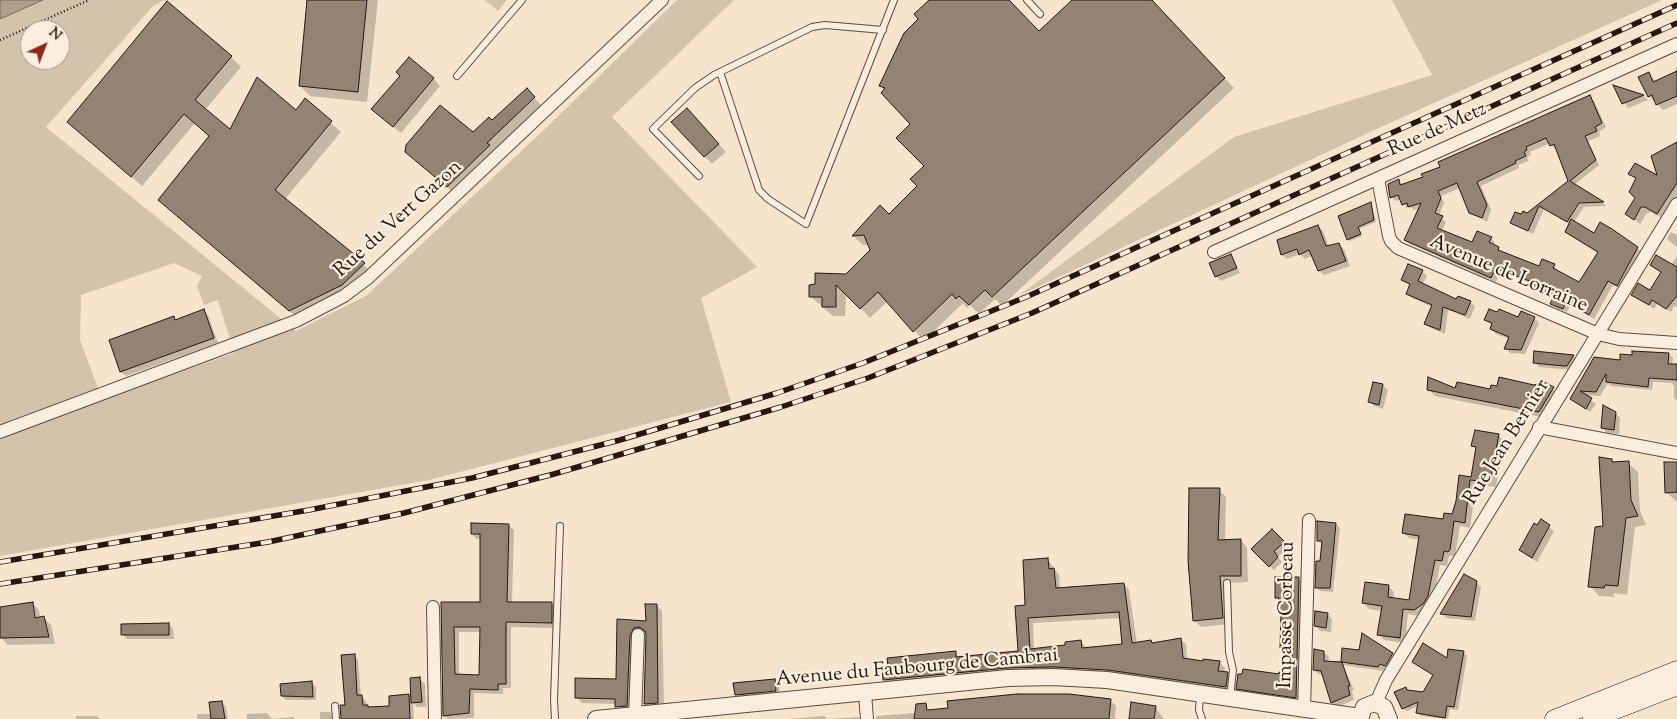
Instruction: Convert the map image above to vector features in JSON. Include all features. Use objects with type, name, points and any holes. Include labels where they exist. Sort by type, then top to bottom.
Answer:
[{"type":"main road","points":[[1554,719],[1677,670]]},
{"type":"main road","points":[[1592,719],[1677,686]]},
{"type":"street","name":"Rue du Vert Gazon","points":[[0,432],[296,322],[348,293],[375,271],[662,0]]},
{"type":"street","name":"Rue de Metz","points":[[1214,252],[1677,44]]},
{"type":"street","name":"Avenue de Lorraine","points":[[1378,179],[1389,236],[1398,248],[1598,334],[1619,339],[1677,343]]},
{"type":"street","name":"Rue Jean Bernier","points":[[1376,703],[1386,680],[1677,204]]},
{"type":"street","points":[[1539,427],[1677,453]]},
{"type":"street","name":"Impasse Corbeau","points":[[1304,710],[1309,520]]},
{"type":"street","points":[[433,607],[434,719]]},
{"type":"street","points":[[635,716],[638,635]]},
{"type":"street","name":"Avenue du Faubourg de Cambrai","points":[[596,719],[865,694],[1008,678],[1053,676],[1107,680],[1360,718]]},
{"type":"street","points":[[865,694],[868,719]]},
{"type":"street","points":[[1360,718],[1364,707],[1376,703],[1386,708],[1389,719]]},
{"type":"lane","points":[[457,76],[522,0]]},
{"type":"lane","points":[[720,72],[759,190],[768,199],[806,224],[894,0]]},
{"type":"lane","points":[[1027,0],[1040,14]]},
{"type":"lane","points":[[700,176],[653,129],[695,88],[720,72],[812,27],[825,25],[883,30]]},
{"type":"lane","points":[[555,719],[554,695],[560,526]]},
{"type":"lane","points":[[1227,583],[1229,652],[1233,670],[1230,699]]},
{"type":"lane","points":[[1200,695],[1198,710],[1202,719]]},
{"type":"lane","points":[[335,706],[336,719]]},
{"type":"path","points":[[0,40],[89,0]]},
{"type":"shaded area","points":[[0,0],[43,0],[0,19]]},
{"type":"shaded area","points":[[43,0],[165,0],[153,6],[46,127],[296,331],[366,296],[546,128],[677,0],[734,0],[612,117],[757,267],[701,298],[731,402],[429,480],[0,556],[0,19]],"holes":[[[174,263],[202,276],[197,286],[204,305],[218,300],[234,353],[102,399],[80,340],[81,295]]]},
{"type":"shaded area","points":[[485,0],[507,0],[498,11]]},
{"type":"shaded area","points":[[1392,0],[1662,0],[1383,126],[1018,296],[1234,137],[1432,75]]},
{"type":"building","points":[[307,0],[367,0],[358,92],[299,86]]},
{"type":"building","points":[[929,0],[1009,0],[1039,31],[1072,0],[1152,0],[1225,78],[992,297],[985,290],[969,305],[959,296],[956,299],[952,294],[913,332],[878,292],[860,309],[836,285],[836,307],[822,307],[822,297],[809,297],[809,285],[815,284],[815,273],[846,274],[870,250],[864,235],[852,236],[880,205],[889,214],[917,186],[910,179],[924,166],[896,138],[910,124],[881,93],[885,88],[879,86],[904,33],[918,19],[914,14]]},
{"type":"building","points":[[167,1],[232,56],[195,100],[230,129],[257,77],[296,110],[305,98],[332,121],[275,190],[365,263],[342,285],[289,311],[158,200],[209,136],[184,114],[131,177],[67,122]]},
{"type":"building","points":[[409,57],[434,78],[393,127],[371,109],[400,76],[396,72]]},
{"type":"building","points":[[1677,71],[1677,96],[1656,105],[1652,95],[1648,97],[1638,77],[1649,72],[1653,82]]},
{"type":"building","points":[[1613,85],[1644,95],[1622,104]]},
{"type":"building","points":[[527,88],[535,97],[487,143],[490,145],[447,187],[405,152],[406,145],[440,105],[473,132],[489,117],[492,120]]},
{"type":"building","points":[[1590,95],[1602,123],[1595,127],[1597,131],[1585,136],[1596,160],[1570,181],[1604,202],[1579,203],[1567,222],[1539,206],[1528,231],[1510,223],[1515,212],[1521,214],[1523,211],[1527,213],[1568,181],[1554,144],[1550,146],[1546,138],[1526,147],[1527,150],[1524,152],[1526,156],[1515,161],[1516,163],[1477,182],[1487,205],[1482,218],[1469,213],[1457,183],[1438,191],[1441,198],[1435,213],[1443,216],[1437,228],[1472,242],[1477,231],[1492,237],[1489,242],[1499,247],[1498,250],[1539,266],[1542,259],[1555,264],[1553,268],[1579,282],[1598,252],[1565,232],[1571,219],[1594,233],[1600,222],[1612,229],[1638,247],[1617,286],[1608,281],[1589,315],[1566,301],[1563,309],[1550,304],[1553,298],[1530,288],[1532,282],[1496,268],[1491,278],[1404,240],[1421,203],[1408,207],[1407,203],[1402,205],[1398,195],[1390,198],[1388,184],[1399,179],[1400,185],[1423,177],[1421,174],[1440,167],[1438,162]]},
{"type":"building","points":[[687,108],[719,144],[704,157],[671,122]]},
{"type":"building","points":[[1677,142],[1677,183],[1657,214],[1645,207],[1641,207],[1634,220],[1625,214],[1635,198],[1629,192],[1636,178],[1628,174],[1635,163],[1657,175],[1651,156]]},
{"type":"building","points":[[1371,202],[1374,220],[1358,227],[1361,234],[1347,240],[1338,216]]},
{"type":"building","points":[[1318,225],[1326,246],[1339,243],[1346,261],[1318,271],[1309,250],[1299,255],[1297,249],[1281,255],[1277,240]]},
{"type":"building","points":[[1231,254],[1237,268],[1215,277],[1209,263]]},
{"type":"building","points":[[1656,255],[1677,267],[1677,296],[1666,309],[1652,300],[1649,305],[1631,295],[1638,283],[1650,290],[1661,272],[1650,265]]},
{"type":"building","points":[[1408,264],[1423,270],[1418,281],[1456,299],[1458,296],[1471,301],[1465,315],[1443,307],[1440,330],[1424,324],[1432,305],[1406,294],[1410,284],[1401,280]]},
{"type":"building","points":[[204,309],[214,338],[120,372],[109,340],[174,316],[175,320]]},
{"type":"building","points":[[1489,309],[1497,312],[1499,309],[1518,317],[1521,311],[1535,317],[1521,350],[1504,349],[1509,337],[1490,329],[1492,323],[1484,320]]},
{"type":"building","points":[[1534,351],[1574,355],[1567,366],[1533,363]]},
{"type":"building","points":[[1632,351],[1669,353],[1668,364],[1677,364],[1677,380],[1649,378],[1648,387],[1606,382],[1606,374],[1596,392],[1580,391],[1592,398],[1586,409],[1570,399],[1594,357],[1620,360],[1620,354],[1632,355]]},
{"type":"building","points":[[1428,377],[1455,388],[1457,382],[1490,389],[1491,385],[1497,386],[1499,377],[1534,385],[1544,382],[1554,387],[1539,412],[1427,390]]},
{"type":"building","points":[[1373,382],[1383,384],[1379,405],[1368,402]]},
{"type":"building","points":[[1603,405],[1616,412],[1614,430],[1601,428]]},
{"type":"building","points":[[1475,430],[1499,434],[1490,482],[1470,480],[1465,523],[1454,521],[1450,550],[1448,552],[1444,551],[1442,561],[1435,560],[1428,596],[1423,604],[1414,610],[1403,609],[1400,638],[1377,635],[1382,606],[1362,603],[1365,582],[1389,585],[1388,597],[1409,600],[1419,536],[1402,533],[1405,514],[1443,519],[1444,513],[1452,514],[1456,501],[1459,475],[1471,477],[1476,447],[1471,446]]},
{"type":"building","points":[[1599,457],[1612,459],[1612,462],[1629,461],[1631,500],[1638,516],[1626,518],[1618,586],[1605,585],[1604,588],[1588,587],[1595,527],[1603,526]]},
{"type":"building","points":[[1664,462],[1677,462],[1677,492],[1665,493]]},
{"type":"building","points":[[1189,488],[1220,488],[1218,540],[1241,539],[1241,576],[1220,576],[1223,618],[1193,621],[1188,561]]},
{"type":"building","points":[[1541,519],[1550,525],[1532,558],[1519,550],[1534,523],[1537,525]]},
{"type":"building","points":[[1317,521],[1336,523],[1330,588],[1315,588],[1316,561],[1320,561],[1322,541],[1317,541]]},
{"type":"building","points":[[471,523],[509,524],[507,602],[552,602],[552,623],[506,622],[506,684],[498,684],[498,690],[470,689],[469,713],[443,716],[441,602],[480,602],[480,534],[471,534]],"holes":[[[454,627],[480,627],[479,675],[455,674]]]},
{"type":"building","points":[[1272,529],[1285,542],[1274,551],[1278,557],[1269,567],[1251,549]]},
{"type":"building","points":[[1048,558],[1049,569],[1054,568],[1056,588],[1124,583],[1132,643],[1151,640],[1152,643],[1181,638],[1183,658],[1220,661],[1218,671],[1228,672],[1226,687],[1108,670],[1053,667],[1007,668],[883,680],[882,667],[888,666],[887,658],[956,651],[956,657],[1018,651],[1015,606],[1025,605],[1023,560]],"holes":[[[1119,612],[1122,644],[1082,648],[1081,640],[1065,642],[1065,645],[1030,649],[1028,618]]]},
{"type":"building","points":[[1464,574],[1477,581],[1471,617],[1440,614]]},
{"type":"building","points":[[1275,577],[1299,577],[1296,698],[1236,689],[1238,674],[1242,674],[1243,669],[1279,674],[1279,672],[1286,672],[1286,669],[1291,669],[1293,648],[1280,648],[1281,613],[1278,613],[1279,598],[1275,598]]},
{"type":"building","points":[[33,602],[35,618],[44,616],[49,637],[0,638],[0,607]]},
{"type":"building","points":[[645,604],[657,604],[658,703],[644,704],[646,635],[645,631],[639,627],[634,628],[630,635],[627,706],[615,707],[615,699],[575,698],[575,678],[616,679],[617,619],[646,621]]},
{"type":"building","points":[[1315,611],[1328,613],[1326,628],[1314,626]]},
{"type":"building","points":[[169,623],[169,635],[121,635],[121,624]]},
{"type":"building","points":[[1362,633],[1393,653],[1385,666],[1380,664],[1378,667],[1341,662],[1342,648],[1359,650]]},
{"type":"building","points":[[1423,643],[1447,658],[1448,649],[1464,651],[1454,707],[1447,706],[1445,718],[1416,713],[1418,702],[1402,709],[1394,692],[1406,687],[1407,690],[1423,692],[1433,675],[1412,662]]},
{"type":"building","points":[[1314,649],[1324,651],[1324,661],[1342,662],[1350,686],[1348,686],[1350,695],[1331,703],[1321,671],[1313,670]]},
{"type":"building","points":[[355,654],[357,695],[362,695],[363,705],[368,705],[368,707],[389,706],[389,696],[409,694],[410,719],[341,719],[340,705],[345,705],[341,655]]},
{"type":"building","points":[[420,677],[422,702],[411,703],[410,678]]},
{"type":"building","points":[[775,679],[776,691],[735,695],[733,683]]},
{"type":"building","points":[[312,681],[313,697],[281,696],[280,684]]},
{"type":"building","points":[[1017,694],[1069,694],[1111,699],[1109,719],[914,719],[916,704],[926,703],[927,710],[948,708],[947,701]]},
{"type":"building","points":[[222,701],[225,719],[211,719],[209,702]]},
{"type":"building","points":[[1131,702],[1156,706],[1154,719],[1129,719]]},
{"type":"railway","points":[[0,562],[309,510],[472,478],[620,440],[777,393],[863,363],[1026,297],[1677,5]]},
{"type":"railway","points":[[0,584],[268,542],[404,513],[554,474],[781,407],[868,378],[1032,313],[1677,23]]}]
